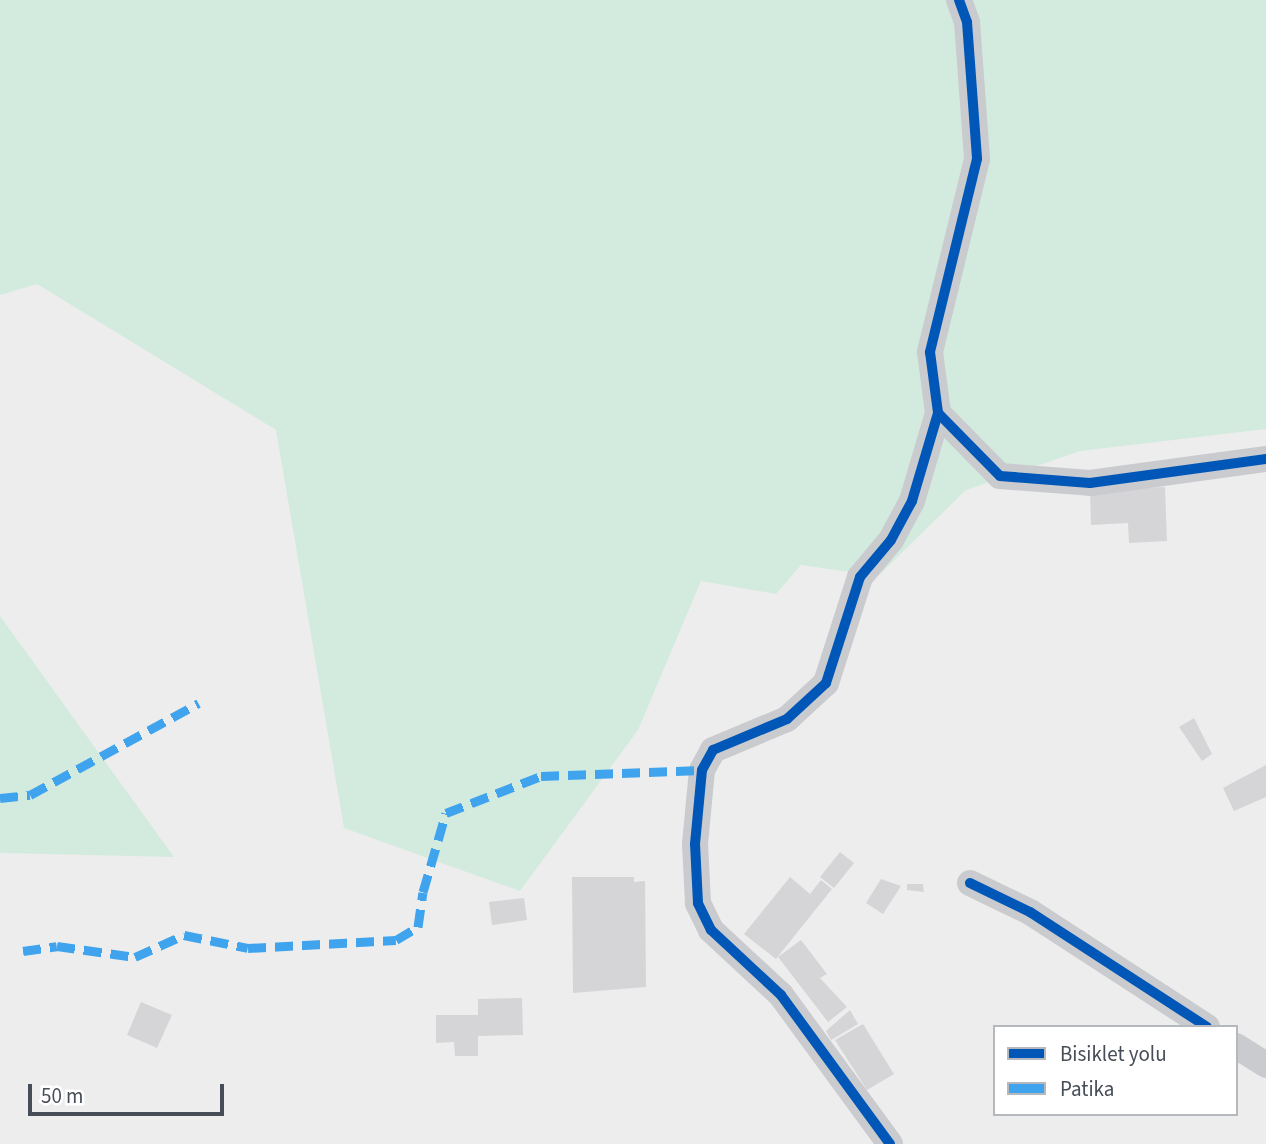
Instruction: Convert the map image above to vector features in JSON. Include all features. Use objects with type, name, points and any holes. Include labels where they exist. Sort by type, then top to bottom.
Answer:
[{"type":"street","points":[[890,1144],[781,995],[710,930],[698,903],[695,844],[702,770],[713,750],[787,719],[825,683],[860,577],[891,540],[912,501],[939,414],[930,352],[977,159],[967,22],[959,0]]},
{"type":"street","points":[[939,414],[1000,476],[1090,483],[1266,459]]},
{"type":"street","points":[[970,883],[1030,912],[1204,1025]]},
{"type":"street","points":[[1238,1047],[1266,1065]]},
{"type":"green space","points":[[0,0],[1266,0],[1266,429],[1080,451],[966,490],[878,576],[801,565],[776,594],[701,581],[638,730],[520,891],[344,828],[276,430],[37,284],[0,295]]},
{"type":"green space","points":[[0,616],[174,857],[0,853]]},
{"type":"building","points":[[1165,487],[1167,541],[1129,543],[1128,523],[1091,525],[1090,490]]},
{"type":"building","points":[[1194,718],[1212,754],[1202,761],[1179,727]]},
{"type":"building","points":[[1266,765],[1266,797],[1234,811],[1223,788]]},
{"type":"building","points":[[840,852],[854,863],[834,888],[820,877]]},
{"type":"building","points":[[572,877],[634,877],[634,882],[645,881],[646,987],[573,993]]},
{"type":"building","points":[[790,877],[810,894],[821,880],[832,889],[776,959],[744,934]]},
{"type":"building","points":[[881,879],[901,886],[883,914],[866,903]]},
{"type":"building","points":[[907,884],[923,884],[924,892],[907,890]]},
{"type":"building","points":[[524,898],[527,920],[492,925],[489,902]]},
{"type":"building","points":[[801,940],[827,974],[820,978],[847,1007],[828,1022],[778,957]]},
{"type":"building","points":[[522,998],[523,1035],[478,1036],[478,1056],[455,1056],[454,1042],[436,1043],[436,1015],[478,1015],[478,999]]},
{"type":"building","points":[[141,1002],[172,1015],[157,1048],[127,1035]]},
{"type":"building","points":[[850,1010],[858,1024],[831,1040],[826,1031]]},
{"type":"building","points":[[863,1024],[894,1074],[867,1090],[835,1040]]},
{"type":"marked path","points":[[0,798],[30,795],[199,703]]},
{"type":"marked path","points":[[23,951],[57,946],[135,957],[184,935],[248,948],[396,940],[418,927],[423,892],[446,813],[541,776],[702,770]]},
{"type":"cycle path","points":[[959,0],[967,22],[977,159],[930,352],[938,413],[1000,476],[1090,483],[1266,459]]},
{"type":"cycle path","points":[[890,1144],[781,995],[711,930],[698,903],[695,844],[702,770],[713,750],[787,719],[826,683],[860,577],[891,540],[912,501],[938,413]]},
{"type":"cycle path","points":[[970,883],[1030,912],[1204,1025]]}]
